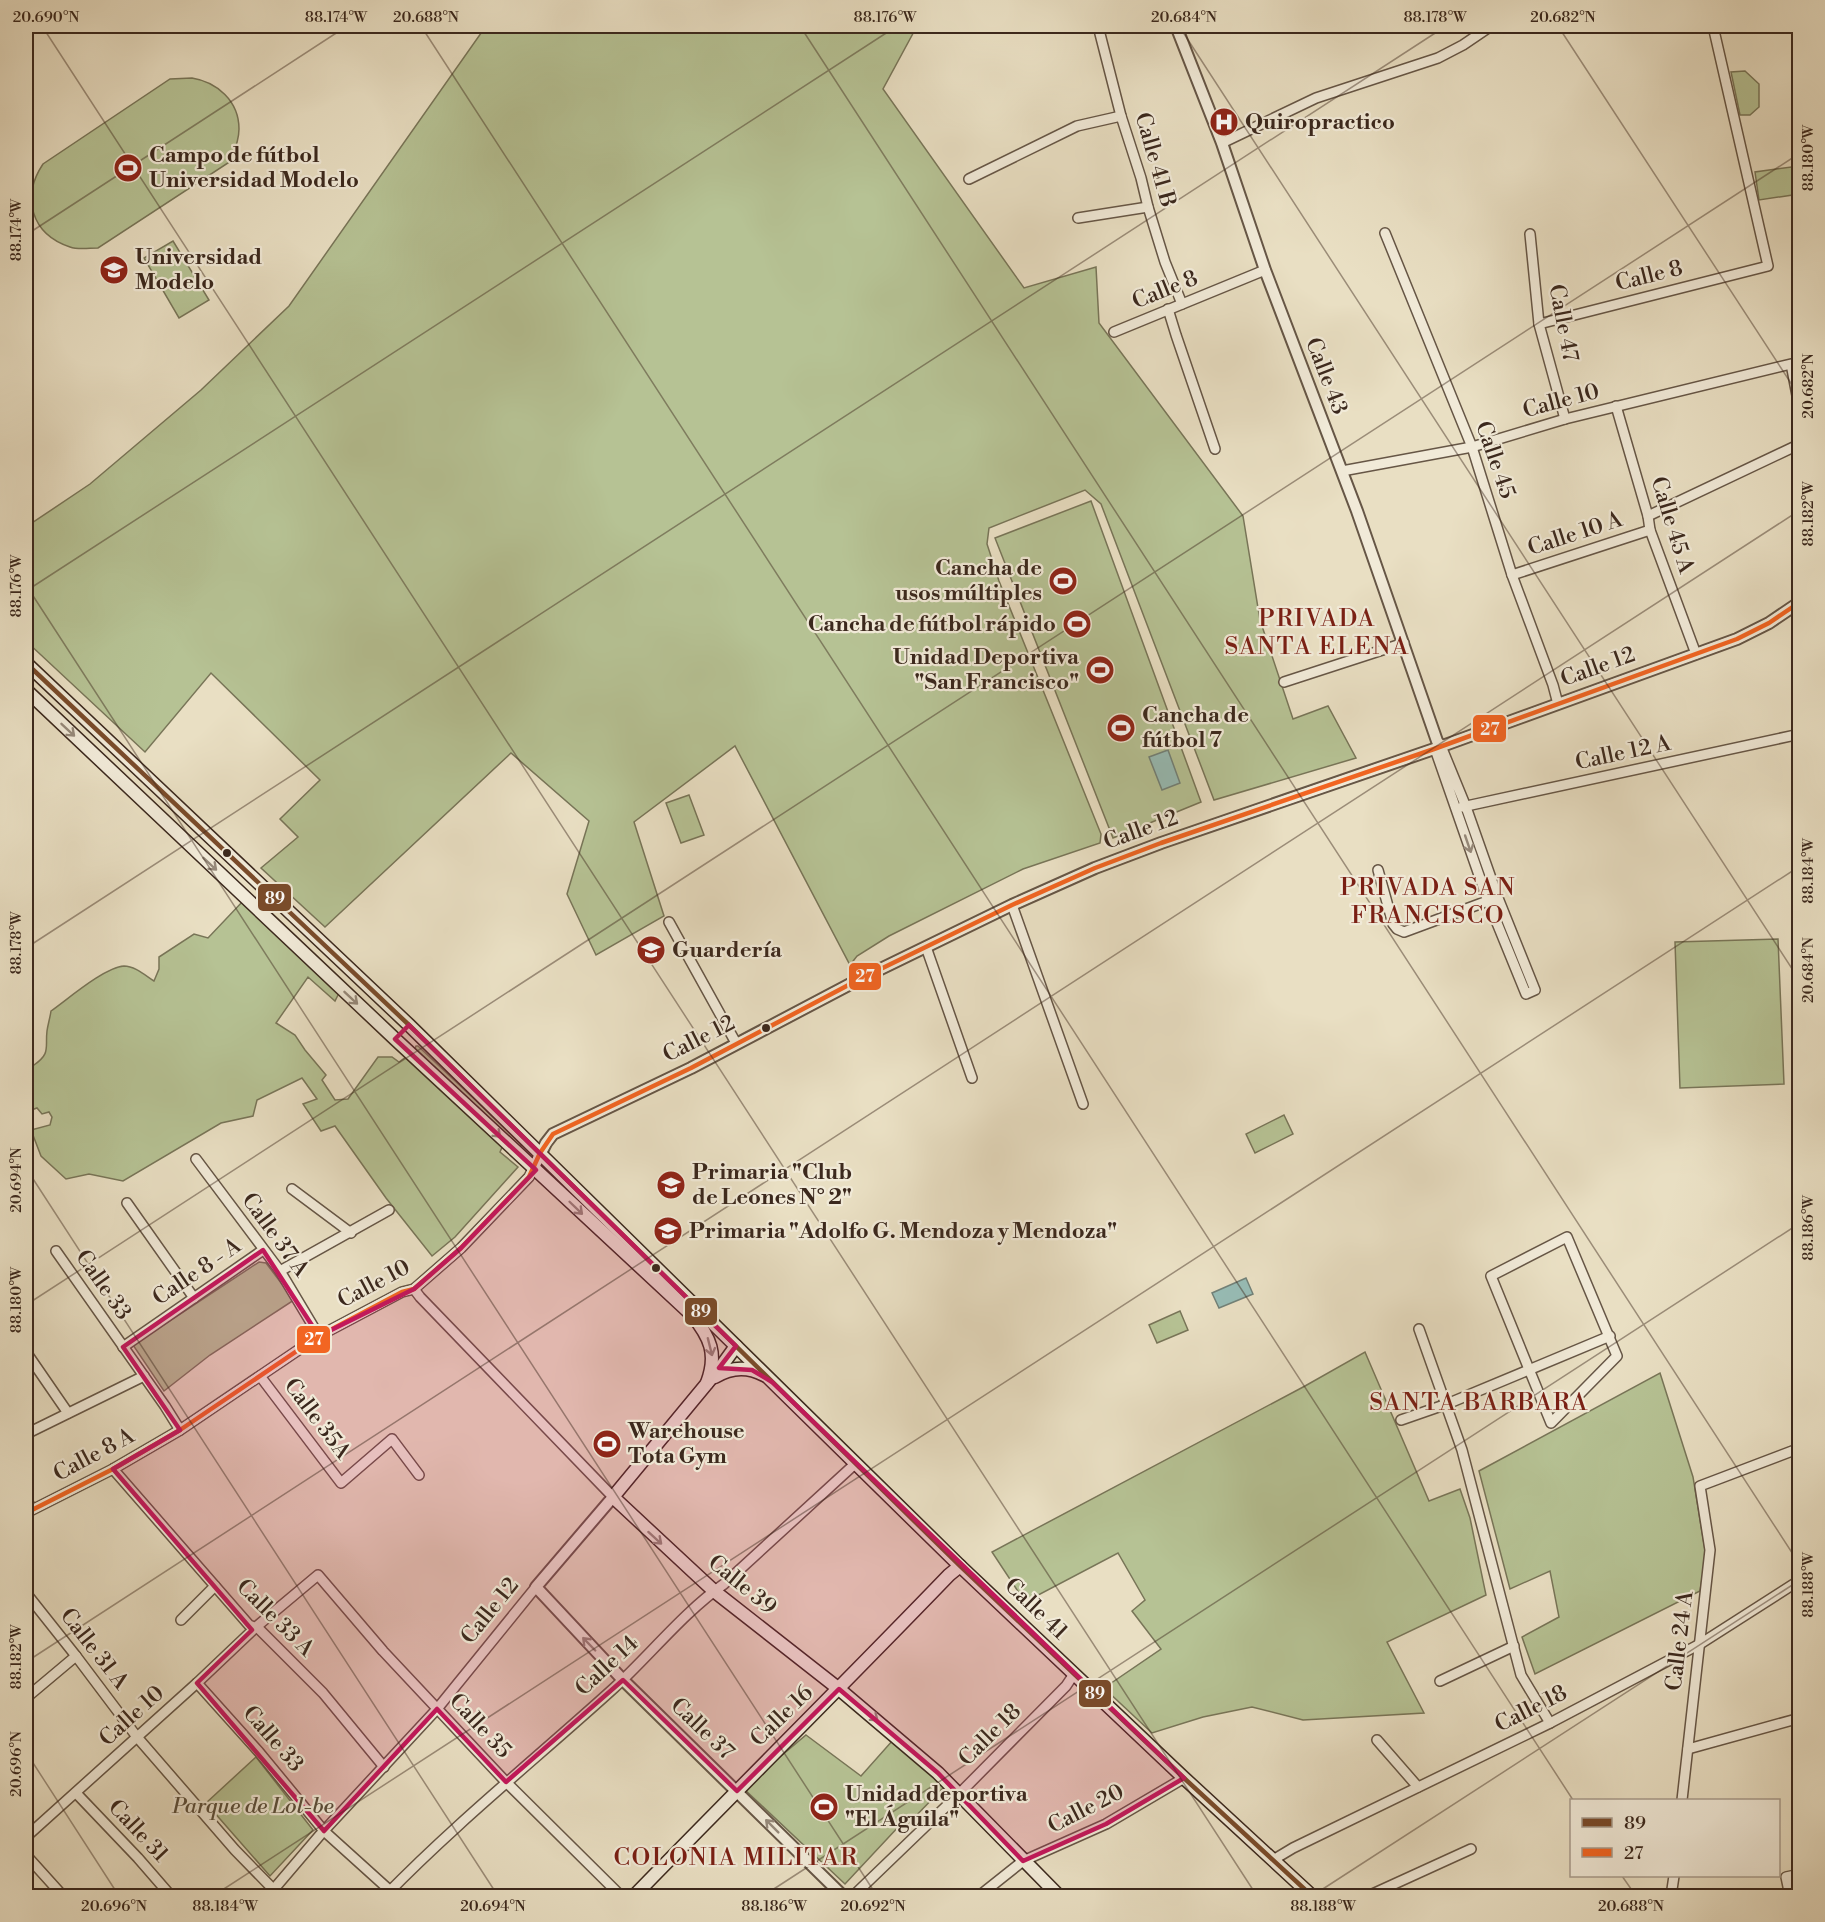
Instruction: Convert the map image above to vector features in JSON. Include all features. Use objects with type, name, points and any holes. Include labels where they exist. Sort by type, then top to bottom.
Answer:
[{"type":"main road","name":"Calle 41","points":[[26,663],[409,1025],[960,1566],[1312,1896]]},
{"type":"main road","points":[[26,690],[696,1320],[706,1333],[712,1352],[712,1370],[707,1383]]},
{"type":"main road","points":[[395,1039],[409,1025]]},
{"type":"main road","name":"Calle 12","points":[[614,1497],[736,1346]]},
{"type":"main road","points":[[707,1383],[722,1373],[736,1369],[752,1370],[772,1382]]},
{"type":"main road","name":"Calle 39","points":[[614,1497],[714,1592],[903,1742],[959,1794],[1059,1896]]},
{"type":"main road","name":"Calle 16","points":[[634,1896],[960,1566]]},
{"type":"street","name":"Calle 41 B","points":[[1098,26],[1148,207],[1165,262],[1182,304]]},
{"type":"street","name":"Calle 43","points":[[1176,26],[1222,143],[1265,270],[1342,471],[1438,745]]},
{"type":"street","points":[[1222,143],[1316,98],[1438,58],[1491,26]]},
{"type":"street","name":"Calle 8","points":[[1539,324],[1768,266],[1713,26]]},
{"type":"street","points":[[969,179],[1077,126],[1121,116]]},
{"type":"street","points":[[1078,218],[1148,207]]},
{"type":"street","name":"Calle 45","points":[[1385,233],[1472,447],[1512,575],[1558,704]]},
{"type":"street","name":"Calle 47","points":[[1530,234],[1539,324],[1565,419]]},
{"type":"street","name":"Calle 8","points":[[1114,332],[1265,270]]},
{"type":"street","points":[[1168,309],[1215,449]]},
{"type":"street","name":"Calle 10","points":[[1342,471],[1472,447],[1565,419],[1791,364],[1800,411]]},
{"type":"street","name":"Calle 45 A","points":[[1616,406],[1650,530],[1696,654]]},
{"type":"street","name":"Calle 10 A","points":[[1648,516],[1800,444]]},
{"type":"street","name":"Calle 10 A","points":[[1512,575],[1650,530]]},
{"type":"street","name":"Calle 12","points":[[534,1167],[553,1134],[691,1068],[851,983],[1012,904],[1143,850],[1737,639],[1800,602]]},
{"type":"street","points":[[1284,682],[1404,643]]},
{"type":"street","name":"Calle 12 A","points":[[1456,807],[1466,807],[1800,734]]},
{"type":"street","points":[[1438,745],[1456,807],[1493,899],[1526,994],[1535,990],[1493,899],[1466,807],[1438,745]]},
{"type":"street","points":[[1378,870],[1393,924],[1404,932],[1493,899]]},
{"type":"street","points":[[1012,904],[1083,1104]]},
{"type":"street","points":[[669,922],[736,1043]]},
{"type":"street","points":[[926,947],[972,1078]]},
{"type":"street","name":"Calle 37 A","points":[[196,1159],[280,1271],[319,1336]]},
{"type":"street","name":"Calle 10","points":[[180,1430],[319,1336],[402,1292],[414,1289],[461,1248],[529,1177],[534,1167]]},
{"type":"street","points":[[292,1189],[351,1233]]},
{"type":"street","points":[[127,1203],[194,1298]]},
{"type":"street","points":[[280,1271],[389,1210]]},
{"type":"street","points":[[1567,1237],[1617,1356],[1551,1423],[1529,1370],[1491,1276],[1567,1237]]},
{"type":"street","name":"Calle 8 - A","points":[[123,1347],[263,1250]]},
{"type":"street","name":"Calle 33","points":[[56,1251],[180,1430]]},
{"type":"street","name":"Calle 39","points":[[414,1289],[614,1497]]},
{"type":"street","points":[[1419,1329],[1462,1449],[1521,1675],[1550,1723]]},
{"type":"street","points":[[1401,1420],[1447,1404],[1610,1336]]},
{"type":"street","points":[[26,1352],[68,1413]]},
{"type":"street","points":[[26,1434],[144,1376]]},
{"type":"street","name":"Calle 35A","points":[[260,1376],[341,1482],[392,1439],[419,1474]]},
{"type":"street","name":"Calle 8 A","points":[[29,1511],[113,1469],[180,1430]]},
{"type":"street","name":"Calle 24 A","points":[[1682,1799],[1710,1550],[1700,1486],[1800,1448]]},
{"type":"street","name":"Calle 14","points":[[390,1895],[506,1782],[623,1680],[714,1592],[856,1463]]},
{"type":"street","name":"Calle 33 A","points":[[113,1469],[249,1625],[256,1627],[324,1693],[384,1767]]},
{"type":"street","name":"Calle 12","points":[[271,1893],[324,1831],[437,1709],[536,1587],[614,1497]]},
{"type":"street","points":[[26,1499],[29,1511]]},
{"type":"street","name":"Calle 10","points":[[26,1837],[256,1627],[318,1575]]},
{"type":"street","name":"Calle 35","points":[[318,1575],[437,1709],[506,1782],[621,1896]]},
{"type":"street","name":"Calle 18","points":[[1273,1860],[1293,1848],[1550,1723],[1700,1644],[1800,1580]]},
{"type":"street","points":[[181,1620],[215,1586]]},
{"type":"street","name":"Calle 37","points":[[536,1587],[623,1680],[843,1896]]},
{"type":"street","name":"Calle 31 A","points":[[26,1593],[137,1737],[271,1893]]},
{"type":"street","points":[[1440,1681],[1514,1646]]},
{"type":"street","points":[[26,1698],[76,1656]]},
{"type":"street","name":"Calle 18","points":[[854,1896],[959,1794],[1066,1686],[1074,1674]]},
{"type":"street","name":"Calle 33","points":[[197,1683],[266,1760],[324,1831],[390,1895]]},
{"type":"street","points":[[1688,1749],[1800,1718]]},
{"type":"street","points":[[1377,1740],[1418,1787]]},
{"type":"street","name":"Calle 20","points":[[979,1896],[1023,1861],[1106,1824],[1184,1778]]},
{"type":"street","name":"Calle 31","points":[[75,1793],[171,1896]]},
{"type":"street","points":[[1368,1896],[1472,1849]]},
{"type":"street","points":[[26,1855],[63,1896]]},
{"type":"street","points":[[1790,1896],[1786,1877],[1800,1874]]},
{"type":"street","points":[[1671,1896],[1674,1877]]},
{"type":"highlighted area","points":[[409,1025],[736,1346],[719,1368],[752,1370],[772,1382],[1184,1778],[1106,1824],[1023,1861],[938,1773],[839,1689],[737,1791],[623,1680],[506,1782],[437,1709],[324,1831],[197,1683],[252,1630],[113,1469],[180,1430],[123,1347],[263,1250],[319,1336],[414,1289],[461,1248],[536,1170],[395,1039]]},
{"type":"green space","points":[[486,26],[917,26],[883,89],[1024,288],[1096,267],[1099,323],[1243,516],[1260,620],[1293,719],[1328,706],[1356,758],[1214,800],[1101,504],[1085,490],[989,528],[987,544],[999,581],[1101,834],[1100,843],[1023,869],[889,936],[857,956],[850,965],[735,746],[634,822],[664,916],[596,955],[567,894],[589,821],[511,753],[325,927],[261,868],[298,837],[280,819],[320,780],[211,673],[145,752],[26,641],[26,527],[90,484],[201,390],[289,306]]},
{"type":"green space","points":[[1745,71],[1759,84],[1759,107],[1750,115],[1740,115],[1731,72]]},
{"type":"green space","name":"Campo de fútbol Universidad Modelo","points":[[192,78],[210,84],[225,94],[235,110],[239,133],[231,161],[98,248],[73,248],[46,233],[34,213],[32,201],[32,189],[43,164],[170,79]]},
{"type":"green space","points":[[1799,166],[1799,194],[1759,200],[1755,172]]},
{"type":"green space","points":[[173,241],[209,300],[179,318],[144,258]]},
{"type":"green space","name":"Unidad Deportiva \"San Francisco\"","points":[[1091,501],[1201,802],[1113,838],[995,538]]},
{"type":"green space","points":[[689,795],[704,835],[681,843],[666,803]]},
{"type":"green space","points":[[243,901],[339,993],[335,1001],[308,977],[276,1023],[295,1035],[326,1075],[322,1080],[335,1100],[348,1099],[378,1057],[392,1057],[399,1062],[406,1057],[503,1145],[500,1152],[518,1167],[455,1237],[432,1256],[386,1198],[335,1126],[321,1131],[303,1104],[317,1099],[302,1078],[257,1100],[253,1116],[221,1123],[123,1181],[89,1174],[66,1179],[41,1156],[31,1130],[50,1125],[52,1117],[49,1112],[42,1114],[37,1108],[26,1112],[26,1059],[34,1065],[43,1057],[51,1011],[97,978],[116,968],[124,966],[132,968],[154,981],[159,969],[159,957],[194,934],[208,938]]},
{"type":"green space","points":[[1778,939],[1784,1084],[1680,1088],[1675,942]]},
{"type":"green space","points":[[416,1046],[521,1143],[521,1146],[414,1051]]},
{"type":"green space","points":[[1284,1115],[1293,1134],[1255,1153],[1246,1134]]},
{"type":"green space","points":[[259,1262],[266,1263],[294,1300],[210,1355],[164,1391],[133,1345]]},
{"type":"green space","points":[[1180,1311],[1188,1330],[1157,1343],[1149,1325]]},
{"type":"green space","points":[[1365,1352],[1429,1501],[1460,1489],[1470,1518],[1486,1595],[1387,1642],[1424,1713],[1303,1720],[1252,1707],[1203,1717],[1152,1733],[1104,1688],[1161,1649],[1132,1611],[1145,1600],[1118,1553],[1025,1602],[992,1552]]},
{"type":"green space","points":[[1660,1373],[1693,1477],[1706,1556],[1700,1591],[1535,1674],[1522,1637],[1559,1617],[1550,1571],[1510,1589],[1479,1471]]},
{"type":"green space","name":"Unidad deportiva \"El Águila\"","points":[[806,1735],[861,1776],[893,1740],[944,1787],[905,1827],[901,1824],[845,1884],[743,1788]]},
{"type":"green space","name":"Parque de Lol-be","points":[[256,1757],[313,1830],[270,1876],[206,1803]]},
{"type":"water","points":[[1168,750],[1180,783],[1162,790],[1149,757]]},
{"type":"water","points":[[1246,1278],[1253,1294],[1219,1308],[1212,1293]]},
{"type":"transit line","name":"27","points":[[26,1513],[113,1469],[180,1430],[319,1336],[402,1292],[414,1289],[461,1248],[529,1177],[540,1153],[553,1134],[691,1068],[858,980],[1012,905],[1095,868],[1434,749],[1737,639],[1769,623],[1800,602]]},
{"type":"transit line","name":"89","points":[[26,663],[409,1025],[960,1566],[1312,1896]]},
{"type":"place","name":"Quiropractico","points":[[1224,122]]},
{"type":"place","name":"Campo de fútbol Universidad Modelo","points":[[128,168]]},
{"type":"place","name":"Universidad Modelo","points":[[114,270]]},
{"type":"place","name":"Cancha de usos múltiples","points":[[1063,581]]},
{"type":"place","name":"Cancha de fútbol rápido","points":[[1077,624]]},
{"type":"place","name":"Unidad Deportiva \"San Francisco\"","points":[[1100,670]]},
{"type":"place","name":"Cancha de fútbol 7","points":[[1121,728]]},
{"type":"place","name":"Guardería","points":[[651,950]]},
{"type":"place","name":"Primaria \"Club de Leones N° 2\"","points":[[671,1185]]},
{"type":"place","name":"Primaria \"Adolfo G. Mendoza y Mendoza\"","points":[[668,1231]]},
{"type":"place","name":"Warehouse Tota Gym","points":[[607,1444]]},
{"type":"place","name":"Unidad deportiva \"El Águila\"","points":[[824,1807]]},
{"type":"district","name":"PRIVADA SANTA ELENA","points":[[1317,633]]},
{"type":"district","name":"PRIVADA SAN FRANCISCO","points":[[1428,902]]},
{"type":"district","name":"SANTA BARBARA","points":[[1479,1403]]},
{"type":"district","name":"COLONIA MILITAR","points":[[736,1858]]}]
